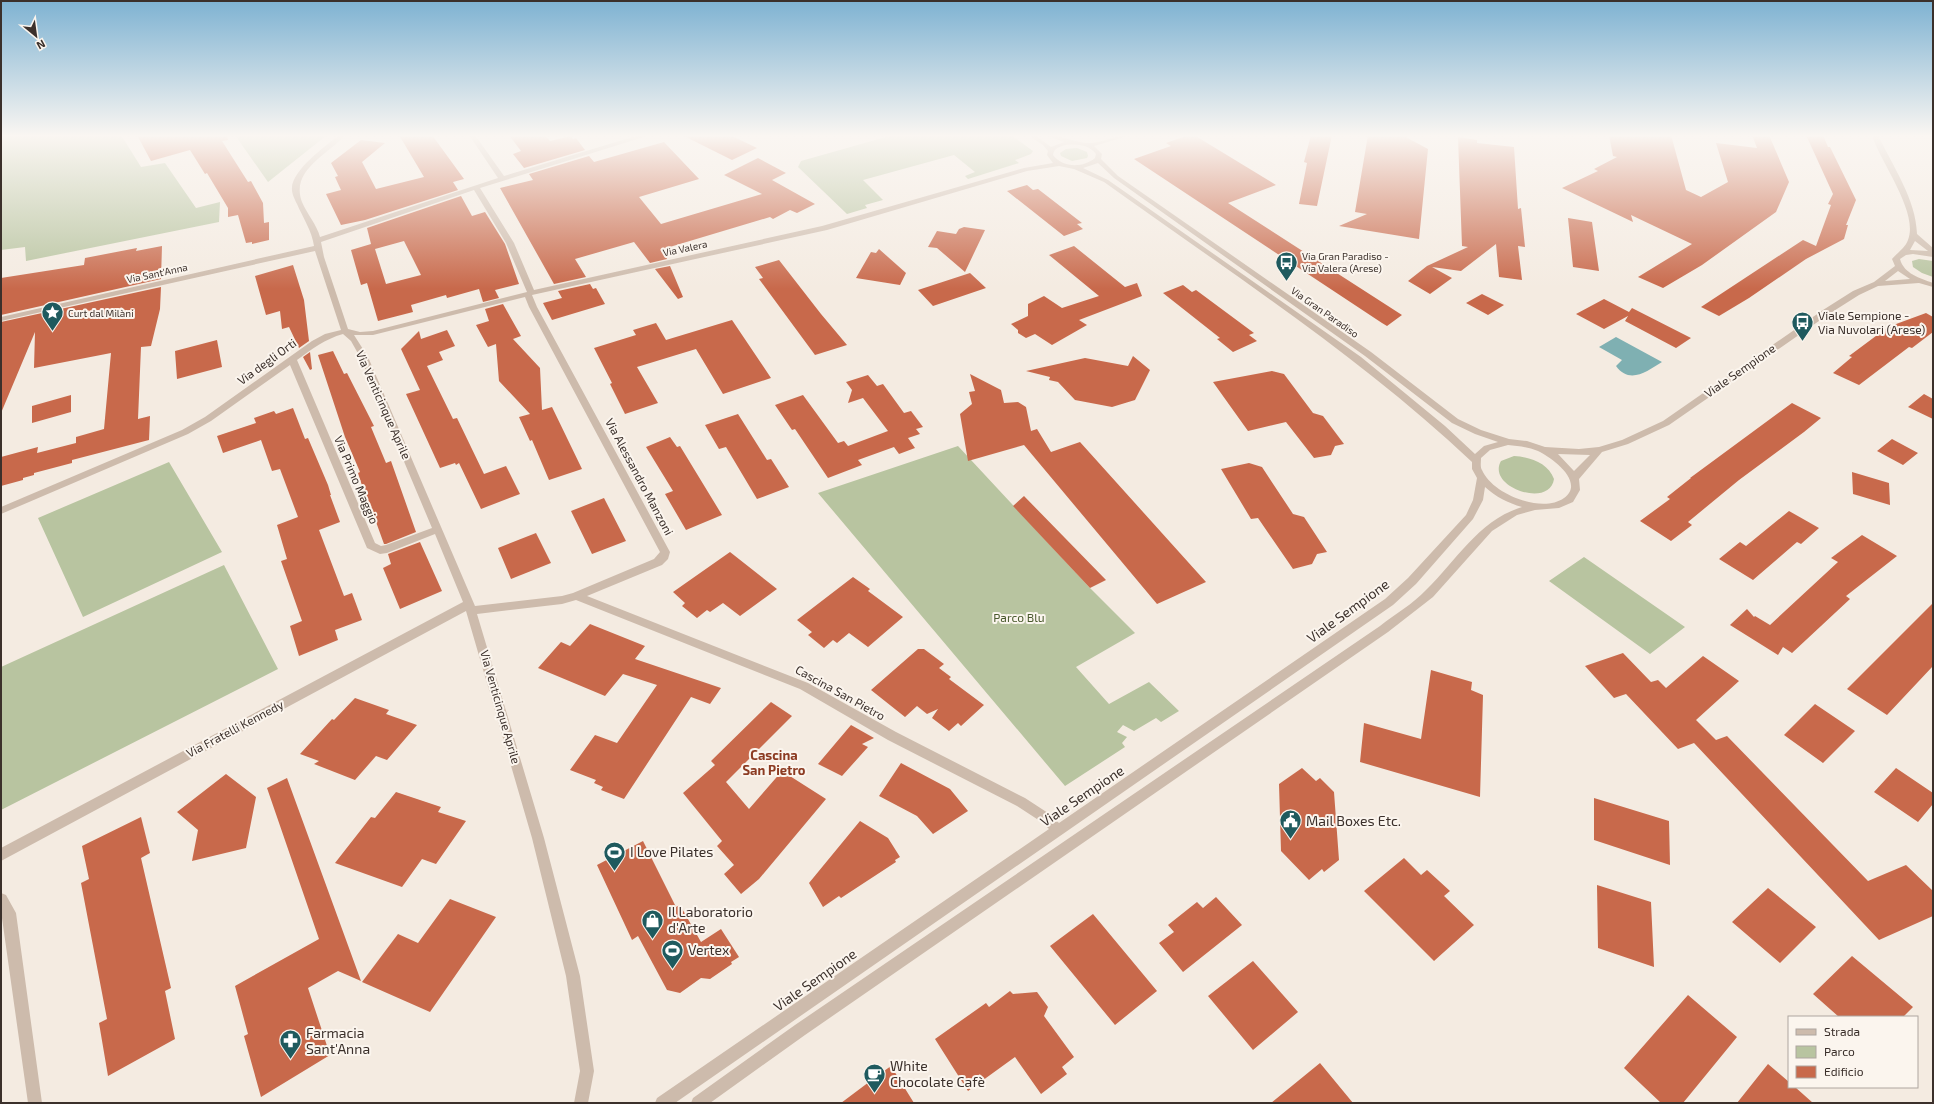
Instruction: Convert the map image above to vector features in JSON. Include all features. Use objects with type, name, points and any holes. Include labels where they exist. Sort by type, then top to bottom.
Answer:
[{"type":"street","points":[[296,187],[299,202],[313,228],[345,332]]},
{"type":"street","points":[[476,187],[510,243],[530,293]]},
{"type":"street","name":"Via Sant'Anna","points":[[1,319],[317,244],[476,187]]},
{"type":"street","name":"Via Valera","points":[[345,332],[360,334],[373,333],[530,293],[809,232],[966,187]]},
{"type":"street","name":"Via Gran Paradiso","points":[[1114,187],[1358,359],[1442,428],[1476,460]]},
{"type":"street","name":"Via Gran Paradiso","points":[[1130,187],[1368,354],[1455,421],[1478,432],[1508,442]]},
{"type":"street","points":[[1899,187],[1912,217],[1913,235],[1907,249],[1896,259],[1899,267],[1921,281],[1933,284]]},
{"type":"street","points":[[1913,235],[1933,253]]},
{"type":"street","points":[[1902,253],[1933,253]]},
{"type":"street","name":"Viale Sempione","points":[[1543,450],[1599,450],[1642,434],[1666,423],[1826,312],[1856,293],[1877,284],[1899,267]]},
{"type":"street","name":"Viale Sempione","points":[[1877,284],[1921,281]]},
{"type":"street","name":"Via Alessandro Manzoni","points":[[470,607],[549,602],[576,596],[658,562],[664,556],[665,552],[539,319],[530,293]]},
{"type":"street","name":"Via degli Orti","points":[[1,511],[185,432],[208,419],[314,343],[328,336],[345,332]]},
{"type":"street","name":"Via Venticinque Aprile","points":[[345,332],[354,340],[364,357],[436,530],[470,607],[538,838],[573,976],[587,1071],[580,1103]]},
{"type":"street","name":"Via Primo Maggio","points":[[292,359],[371,545],[380,550],[387,549],[436,530]]},
{"type":"street","points":[[1508,442],[1519,443],[1543,450],[1563,463],[1574,478],[1576,487],[1574,495],[1567,501],[1552,507],[1533,507],[1518,504],[1502,498],[1481,480],[1476,469],[1476,460],[1486,447],[1508,442]]},
{"type":"street","name":"Viale Sempione","points":[[1574,478],[1599,450]]},
{"type":"street","name":"Viale Sempione","points":[[662,1103],[1389,602],[1412,581],[1470,517],[1478,500],[1481,480]]},
{"type":"street","points":[[698,1103],[800,1030],[1384,629],[1429,594],[1489,528],[1514,513],[1533,507]]},
{"type":"street","name":"Cascina San Pietro","points":[[576,596],[804,686],[892,736],[1021,802],[1044,817],[1058,830]]},
{"type":"street","name":"Via Fratelli Kennedy","points":[[1,854],[470,607]]},
{"type":"street","points":[[1,899],[9,913],[35,1103]]},
{"type":"green space","points":[[1,187],[181,187],[196,208],[220,202],[219,222],[26,261],[25,247],[1,250]]},
{"type":"green space","points":[[818,187],[870,187],[883,200],[865,205],[867,208],[847,214]]},
{"type":"green space","points":[[1919,259],[1933,261],[1933,277],[1922,273],[1913,267],[1912,261]]},
{"type":"green space","name":"Parco Blu","points":[[958,446],[1090,588],[1135,633],[1076,667],[1109,704],[1149,682],[1179,711],[1161,722],[1156,718],[1134,731],[1123,725],[1117,732],[1127,737],[1122,743],[1125,747],[1065,786],[818,493]]},
{"type":"green space","points":[[1514,456],[1533,459],[1548,469],[1554,479],[1550,488],[1542,492],[1532,493],[1520,491],[1510,486],[1502,479],[1499,470],[1501,461]]},
{"type":"green space","points":[[169,462],[222,552],[83,617],[38,518]]},
{"type":"green space","points":[[1584,557],[1685,627],[1650,654],[1549,581]]},
{"type":"green space","points":[[224,565],[278,669],[1,810],[1,667]]},
{"type":"water","points":[[1616,337],[1662,362],[1639,374],[1627,375],[1621,372],[1616,366],[1622,360],[1599,347]]},
{"type":"building","points":[[215,187],[254,187],[263,203],[264,223],[269,222],[269,240],[252,244],[252,242],[246,243],[238,215],[228,217],[228,208]]},
{"type":"building","points":[[339,187],[375,187],[376,189],[386,187],[456,187],[458,190],[365,220],[341,225],[326,194],[341,190]]},
{"type":"building","points":[[506,187],[674,187],[639,197],[661,224],[762,194],[747,187],[784,187],[815,204],[797,213],[790,210],[773,219],[770,217],[663,249],[667,259],[650,263],[634,242],[575,259],[586,277],[554,284],[500,188]]},
{"type":"building","points":[[1022,187],[1029,187],[1033,190],[1038,189],[1082,223],[1077,224],[1083,229],[1064,236],[1007,191]]},
{"type":"building","points":[[1176,187],[1272,187],[1228,203],[1402,315],[1387,326]]},
{"type":"building","points":[[1302,187],[1321,187],[1317,206],[1299,204]]},
{"type":"building","points":[[1359,187],[1424,187],[1419,239],[1339,226],[1367,214],[1355,212]]},
{"type":"building","points":[[1460,187],[1517,187],[1518,209],[1521,208],[1525,247],[1518,246],[1522,280],[1499,277],[1496,244],[1461,271],[1432,267],[1452,278],[1430,294],[1408,281],[1427,266],[1468,247],[1462,246]]},
{"type":"building","points":[[1565,187],[1685,187],[1686,190],[1701,197],[1720,187],[1787,187],[1776,212],[1702,265],[1663,288],[1638,277],[1692,244],[1631,215],[1633,222],[1562,188]]},
{"type":"building","points":[[1830,187],[1849,187],[1856,200],[1846,225],[1848,225],[1844,239],[1806,259],[1749,298],[1719,316],[1701,307],[1803,240],[1816,246],[1831,205],[1828,204],[1833,194]]},
{"type":"building","points":[[461,196],[472,216],[485,212],[505,244],[519,284],[495,290],[499,298],[483,302],[479,289],[447,298],[446,295],[411,305],[413,312],[378,321],[367,283],[361,285],[351,250],[371,244],[367,228]],"holes":[[[404,241],[421,275],[386,284],[375,249]]]},
{"type":"building","points":[[1568,218],[1592,222],[1599,271],[1573,267]]},
{"type":"building","points":[[964,227],[985,230],[965,272],[937,248],[928,247],[937,231],[956,234],[959,229]]},
{"type":"building","points":[[162,246],[161,279],[1,315],[1,278],[84,265],[85,258],[137,248],[136,251]]},
{"type":"building","points":[[1074,246],[1125,287],[1137,283],[1142,296],[1079,320],[1087,325],[1052,345],[1035,334],[1026,338],[1018,333],[1018,330],[1011,324],[1028,316],[1028,304],[1044,296],[1062,308],[1099,296],[1049,255]]},
{"type":"building","points":[[879,249],[906,273],[900,285],[856,278],[871,252],[876,253]]},
{"type":"building","points":[[779,260],[847,345],[815,355],[759,279],[763,278],[755,267]]},
{"type":"building","points":[[293,265],[304,300],[309,341],[299,348],[289,327],[282,329],[280,311],[266,315],[255,276]]},
{"type":"building","points":[[670,266],[683,297],[678,299],[655,269]]},
{"type":"building","points":[[970,273],[986,288],[933,306],[918,290]]},
{"type":"building","points":[[590,284],[593,289],[596,288],[605,304],[552,320],[543,303],[562,298],[558,291]]},
{"type":"building","points":[[1183,285],[1192,292],[1196,290],[1254,333],[1249,335],[1257,341],[1233,352],[1217,339],[1220,338],[1163,293]]},
{"type":"building","points":[[161,287],[160,309],[151,346],[141,347],[138,419],[150,416],[149,440],[72,460],[72,463],[34,473],[34,475],[23,478],[23,480],[1,486],[1,457],[38,447],[37,453],[76,443],[76,437],[104,429],[111,353],[34,368],[35,332],[1,413],[1,322]]},
{"type":"building","points":[[1482,294],[1504,305],[1488,315],[1466,303]]},
{"type":"building","points":[[1604,299],[1629,312],[1632,308],[1691,338],[1676,348],[1625,321],[1628,316],[1604,329],[1576,314]]},
{"type":"building","points":[[503,304],[521,336],[513,339],[540,368],[542,410],[552,407],[582,469],[549,480],[532,440],[530,441],[519,417],[530,414],[499,381],[496,344],[488,347],[476,325],[489,321],[485,309]]},
{"type":"building","points":[[1926,313],[1933,317],[1933,332],[1912,348],[1909,347],[1859,385],[1833,373],[1852,357],[1849,356],[1888,327]]},
{"type":"building","points":[[732,320],[771,378],[723,394],[696,349],[637,367],[658,403],[625,414],[610,384],[612,383],[594,348],[636,335],[633,330],[656,323],[666,340]]},
{"type":"building","points":[[447,330],[455,346],[439,352],[443,360],[427,366],[453,419],[457,418],[484,474],[506,466],[520,494],[481,509],[459,463],[440,468],[406,394],[420,390],[401,349],[419,331],[421,339]]},
{"type":"building","points":[[217,340],[222,367],[177,379],[175,351]]},
{"type":"building","points":[[333,351],[344,374],[347,373],[374,426],[371,427],[386,463],[391,461],[416,532],[386,544],[384,544],[367,497],[366,498],[358,473],[360,472],[345,437],[318,355]]},
{"type":"building","points":[[310,352],[312,369],[310,370],[303,357]]},
{"type":"building","points":[[1133,356],[1150,370],[1135,400],[1112,407],[1075,400],[1058,382],[1049,380],[1050,377],[1026,371],[1085,358],[1128,366]]},
{"type":"building","points":[[1272,371],[1284,374],[1313,413],[1323,416],[1344,444],[1335,446],[1331,455],[1314,458],[1286,422],[1248,431],[1213,382]]},
{"type":"building","points":[[970,374],[1001,390],[1004,403],[1018,402],[1026,407],[1031,431],[1037,429],[1051,452],[1080,442],[1206,582],[1157,604],[1024,445],[968,461],[960,414],[972,404],[969,392],[975,391]]},
{"type":"building","points":[[868,375],[877,386],[883,384],[904,413],[911,411],[923,427],[916,429],[920,434],[908,438],[915,448],[899,454],[894,447],[858,460],[862,465],[828,478],[795,429],[792,430],[775,405],[803,395],[838,443],[844,441],[848,446],[888,431],[863,398],[848,403],[852,390],[846,382]]},
{"type":"building","points":[[1924,394],[1933,399],[1933,419],[1908,407]]},
{"type":"building","points":[[71,395],[71,412],[32,423],[32,406]]},
{"type":"building","points":[[1792,403],[1821,418],[1739,480],[1688,522],[1692,525],[1671,541],[1640,521],[1670,499],[1667,497],[1690,478]]},
{"type":"building","points":[[293,408],[305,439],[308,438],[328,485],[340,522],[319,530],[344,596],[352,593],[362,620],[335,630],[338,640],[299,656],[290,626],[302,621],[281,561],[287,559],[277,525],[298,517],[280,469],[272,471],[261,440],[223,453],[217,436],[256,423],[254,418],[274,411],[276,414]]},
{"type":"building","points":[[738,414],[767,460],[771,459],[789,487],[757,499],[726,447],[719,449],[705,425]]},
{"type":"building","points":[[670,437],[677,447],[680,446],[722,515],[686,530],[665,494],[673,491],[646,447]]},
{"type":"building","points":[[1892,439],[1918,453],[1903,465],[1877,451]]},
{"type":"building","points":[[1249,463],[1262,467],[1293,514],[1304,517],[1327,552],[1317,554],[1312,564],[1293,569],[1258,518],[1251,519],[1221,469]]},
{"type":"building","points":[[1852,472],[1889,483],[1890,505],[1853,494]]},
{"type":"building","points":[[1024,496],[1106,580],[1090,588],[1013,506]]},
{"type":"building","points":[[604,498],[626,541],[592,554],[571,511]]},
{"type":"building","points":[[1789,511],[1819,528],[1801,544],[1797,542],[1753,580],[1719,559],[1740,542],[1746,546]]},
{"type":"building","points":[[536,533],[551,563],[511,579],[498,548]]},
{"type":"building","points":[[1862,535],[1897,556],[1846,596],[1850,599],[1792,653],[1783,647],[1778,655],[1730,625],[1747,609],[1754,617],[1755,616],[1770,625],[1838,562],[1831,558]]},
{"type":"building","points":[[420,542],[442,591],[400,609],[383,568],[391,564],[388,554]]},
{"type":"building","points":[[730,552],[777,589],[740,616],[723,603],[710,612],[707,610],[697,618],[682,606],[685,603],[673,592]]},
{"type":"building","points":[[853,577],[870,589],[868,591],[903,617],[868,647],[849,633],[837,643],[833,640],[824,648],[808,635],[812,632],[797,620]]},
{"type":"building","points":[[1933,603],[1933,666],[1887,715],[1847,689]]},
{"type":"building","points":[[590,624],[645,646],[635,659],[721,688],[710,704],[691,697],[624,799],[601,790],[603,787],[594,783],[596,780],[570,770],[595,735],[617,743],[657,685],[623,674],[605,696],[538,668],[561,642],[570,646]]},
{"type":"building","points":[[918,649],[924,649],[944,664],[939,668],[951,677],[949,679],[984,705],[961,726],[958,723],[949,731],[932,718],[938,709],[927,714],[917,706],[905,717],[871,690]]},
{"type":"building","points":[[1623,653],[1651,682],[1658,680],[1666,688],[1703,656],[1739,681],[1696,720],[1716,740],[1727,736],[1868,881],[1906,865],[1933,891],[1933,916],[1879,940],[1694,743],[1678,749],[1626,694],[1614,698],[1585,666]]},
{"type":"building","points":[[1431,670],[1472,682],[1471,690],[1483,695],[1480,797],[1360,762],[1364,723],[1421,739]]},
{"type":"building","points":[[355,698],[389,710],[386,714],[417,725],[387,760],[376,756],[355,780],[314,764],[319,761],[300,754],[332,719],[334,720]]},
{"type":"building","points":[[771,702],[792,716],[726,782],[749,809],[782,771],[826,799],[759,879],[741,894],[724,874],[734,865],[717,846],[722,841],[683,793],[715,765],[711,761]]},
{"type":"building","points":[[1815,704],[1855,731],[1823,763],[1784,735]]},
{"type":"building","points":[[851,725],[874,738],[862,744],[868,747],[842,776],[818,764]]},
{"type":"building","points":[[901,763],[950,789],[968,811],[933,834],[917,816],[879,796]]},
{"type":"building","points":[[1302,768],[1316,781],[1320,778],[1334,792],[1339,860],[1324,872],[1322,869],[1309,880],[1281,851],[1279,784]]},
{"type":"building","points":[[1896,768],[1933,793],[1933,804],[1918,822],[1874,792]]},
{"type":"building","points":[[226,774],[256,797],[246,848],[192,861],[198,830],[177,812]]},
{"type":"building","points":[[287,778],[361,981],[338,971],[308,988],[330,1055],[261,1097],[244,1036],[248,1034],[235,986],[319,939],[267,788]]},
{"type":"building","points":[[396,792],[441,807],[438,812],[466,821],[436,864],[422,859],[402,887],[335,863],[371,817],[375,818]]},
{"type":"building","points":[[1594,798],[1669,821],[1670,865],[1594,840]]},
{"type":"building","points":[[141,817],[150,853],[141,858],[171,988],[165,991],[175,1039],[108,1076],[99,1023],[107,1019],[81,883],[89,879],[82,846]]},
{"type":"building","points":[[860,821],[888,838],[900,857],[895,860],[896,862],[841,898],[839,896],[823,907],[809,883]]},
{"type":"building","points":[[643,841],[676,907],[680,905],[701,942],[721,929],[739,957],[731,962],[732,964],[710,979],[701,978],[680,993],[667,990],[638,936],[632,940],[597,865]]},
{"type":"building","points":[[1404,858],[1421,875],[1427,870],[1450,891],[1444,896],[1474,925],[1434,961],[1364,891]]},
{"type":"building","points":[[1597,885],[1651,902],[1654,967],[1598,948]]},
{"type":"building","points":[[1768,888],[1816,927],[1780,963],[1732,922]]},
{"type":"building","points":[[1216,897],[1242,925],[1183,972],[1159,943],[1174,932],[1168,925],[1197,902],[1203,908]]},
{"type":"building","points":[[450,899],[496,917],[430,1012],[362,982],[398,934],[418,943]]},
{"type":"building","points":[[1093,914],[1157,991],[1115,1025],[1050,946]]},
{"type":"building","points":[[1852,956],[1913,1007],[1904,1016],[1838,1016],[1813,994]]},
{"type":"building","points":[[1253,961],[1298,1012],[1253,1050],[1208,996]]},
{"type":"building","points":[[1010,991],[1013,994],[1037,992],[1048,1007],[1044,1016],[1074,1057],[1062,1067],[1067,1074],[1041,1094],[1015,1057],[968,1091],[935,1039],[986,1003],[989,1007]]},
{"type":"building","points":[[1688,995],[1737,1037],[1683,1103],[1661,1103],[1624,1068]]},
{"type":"building","points":[[1320,1063],[1353,1103],[1271,1103]]},
{"type":"building","points":[[1768,1064],[1788,1081],[1788,1088],[1796,1088],[1813,1103],[1737,1103]]},
{"type":"building","points":[[891,1066],[914,1103],[841,1103],[877,1076]]},
{"type":"place","name":"Via Gran Paradiso - Via Valera (Arese)","points":[[1286,282]]},
{"type":"place","name":"Curt dal Milàni","points":[[52,332]]},
{"type":"place","name":"Viale Sempione - Via Nuvolari (Arese)","points":[[1802,342]]},
{"type":"place","name":"Mail Boxes Etc.","points":[[1291,840]]},
{"type":"place","name":"I Love Pilates","points":[[615,872]]},
{"type":"place","name":"Il Laboratorio d'Arte","points":[[652,940]]},
{"type":"place","name":"Vertex","points":[[672,970]]},
{"type":"place","name":"Farmacia Sant'Anna","points":[[291,1060]]},
{"type":"place","name":"White Chocolate Cafè","points":[[875,1094]]},
{"type":"district","name":"Cascina San Pietro","points":[[774,762]]}]
